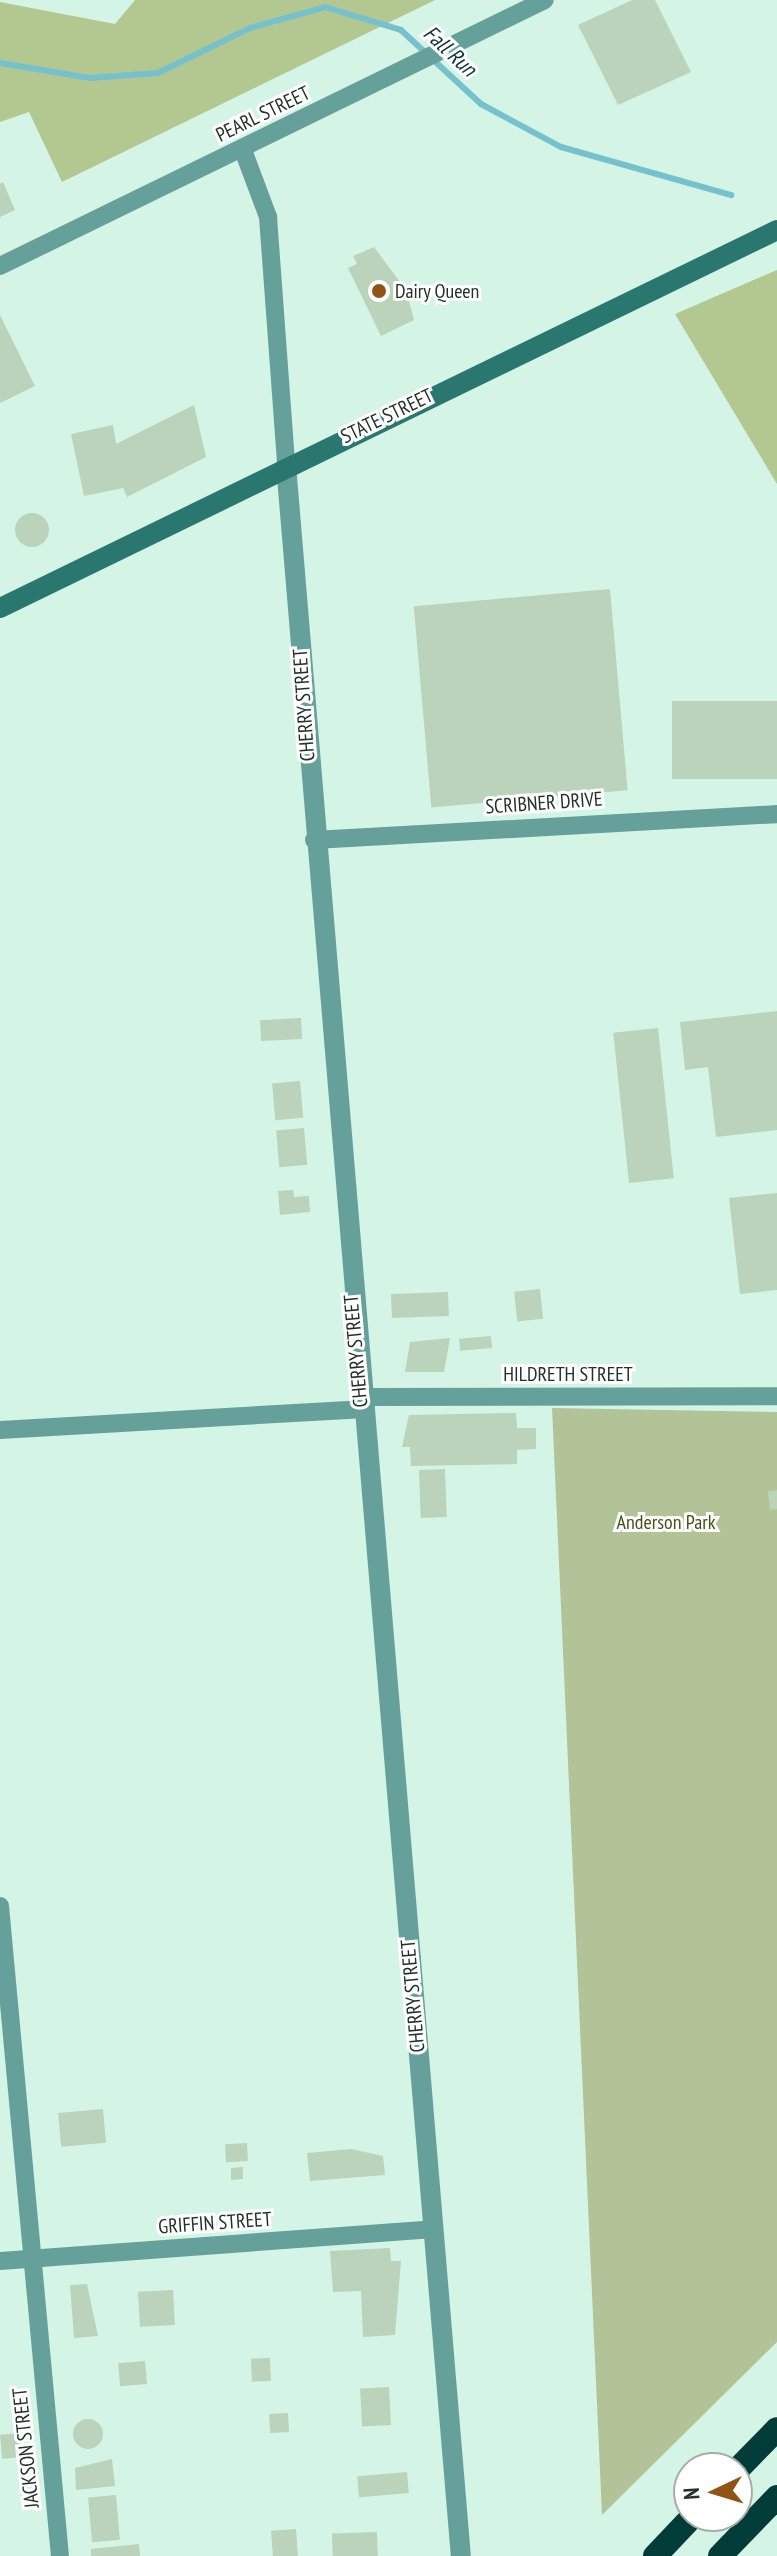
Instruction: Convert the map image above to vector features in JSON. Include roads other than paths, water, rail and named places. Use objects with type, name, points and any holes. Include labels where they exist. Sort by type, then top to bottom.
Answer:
[{"type":"highway","points":[[753,2454],[777,2429]]},
{"type":"highway","points":[[720,2556],[777,2497]]},
{"type":"highway","points":[[655,2556],[678,2532]]},
{"type":"main road","name":"STATE STREET","points":[[0,608],[286,465],[777,230]]},
{"type":"street","name":"PEARL STREET","points":[[0,266],[545,0]]},
{"type":"street","name":"CHERRY STREET","points":[[243,150],[268,217],[314,840],[461,2556]]},
{"type":"street","name":"SCRIBNER DRIVE","points":[[314,840],[777,814]]},
{"type":"street","name":"HILDRETH STREET","points":[[0,1430],[361,1403],[777,1396]]},
{"type":"street","name":"JACKSON STREET","points":[[0,1906],[29,2259],[60,2556]]},
{"type":"street","name":"GRIFFIN STREET","points":[[0,2261],[434,2229]]},
{"type":"waterway","name":"Fall Run","points":[[0,63],[90,78],[158,73],[250,28],[325,7],[401,30],[481,104],[561,147],[731,195]]},
{"type":"place","name":"Dairy Queen","points":[[379,291]]},
{"type":"park label","name":"Anderson Park","points":[[666,1522]]}]
